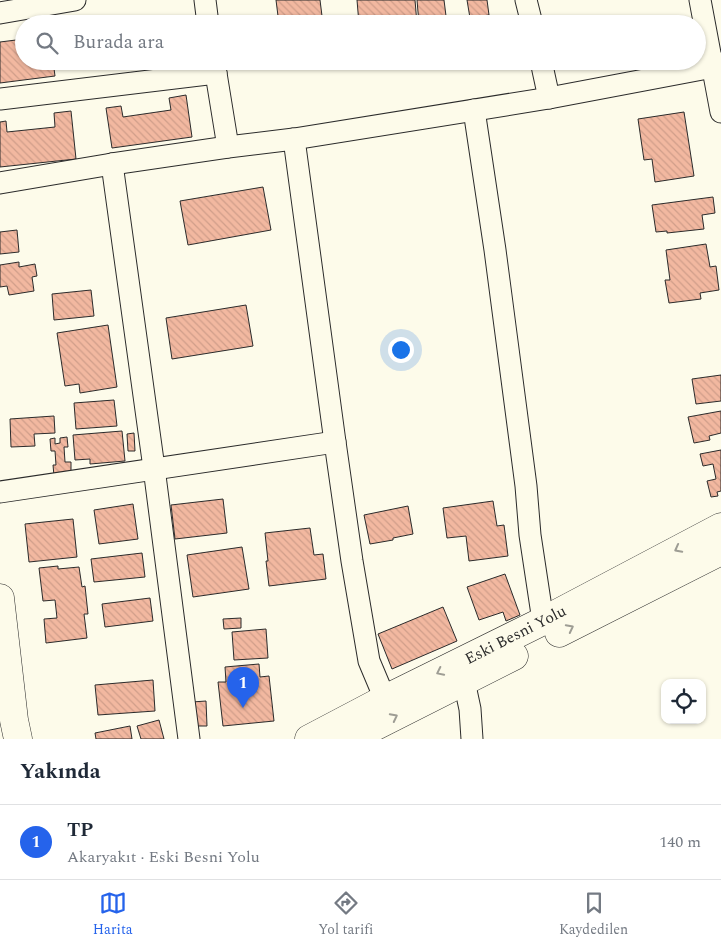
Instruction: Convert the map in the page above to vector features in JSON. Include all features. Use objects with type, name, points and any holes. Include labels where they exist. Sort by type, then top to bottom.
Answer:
[{"type":"main road","name":"Eski Besni Yolu","points":[[309,739],[543,621],[721,527]]},
{"type":"main road","name":"Eski Besni Yolu","points":[[350,739],[721,551]]},
{"type":"main road","points":[[0,598],[5,679],[15,733]]},
{"type":"street","points":[[0,13],[75,0]]},
{"type":"street","points":[[205,0],[207,15]]},
{"type":"street","points":[[526,0],[530,15]]},
{"type":"street","points":[[700,0],[704,15]]},
{"type":"street","points":[[706,23],[717,65],[721,112]]},
{"type":"street","points":[[0,99],[195,70]]},
{"type":"street","points":[[215,70],[228,147]]},
{"type":"street","points":[[543,70],[550,98]]},
{"type":"street","points":[[0,183],[112,164],[294,139],[550,98],[692,70]]},
{"type":"street","points":[[474,110],[495,250],[526,486],[530,535],[543,621]]},
{"type":"street","points":[[294,139],[352,561],[369,661],[385,699]]},
{"type":"street","points":[[112,164],[189,739]]},
{"type":"street","points":[[0,492],[335,442]]},
{"type":"street","points":[[464,682],[470,709],[472,739]]},
{"type":"building","points":[[276,0],[320,0],[322,15],[278,15]]},
{"type":"building","points":[[357,0],[415,0],[416,15],[358,15]]},
{"type":"building","points":[[417,0],[444,0],[446,15],[418,15]]},
{"type":"building","points":[[467,0],[487,0],[489,15],[470,15]]},
{"type":"building","points":[[15,40],[15,70],[54,70],[55,76],[0,83],[0,42]]},
{"type":"building","points":[[186,95],[192,137],[112,148],[106,108],[121,106],[123,117],[171,110],[169,98]]},
{"type":"building","points":[[71,111],[76,159],[0,167],[0,122],[6,121],[7,132],[55,127],[54,113]]},
{"type":"building","points":[[684,112],[694,176],[655,182],[652,159],[644,160],[638,119]]},
{"type":"building","points":[[263,187],[271,230],[188,245],[180,201]]},
{"type":"building","points":[[713,197],[715,213],[702,215],[704,229],[667,233],[667,231],[656,232],[652,205]]},
{"type":"building","points":[[17,230],[19,252],[0,254],[0,232]]},
{"type":"building","points":[[706,244],[710,267],[716,266],[719,290],[700,293],[701,299],[669,303],[665,280],[670,280],[666,250]]},
{"type":"building","points":[[19,262],[19,267],[35,264],[37,276],[32,277],[34,291],[9,295],[7,286],[0,287],[0,265]]},
{"type":"building","points":[[91,290],[94,316],[54,320],[52,294]]},
{"type":"building","points":[[246,305],[253,346],[172,359],[166,318]]},
{"type":"building","points":[[108,325],[117,387],[80,393],[79,384],[65,386],[57,333]]},
{"type":"building","points":[[721,375],[721,401],[696,404],[692,379]]},
{"type":"building","points":[[114,400],[117,426],[76,429],[74,403]]},
{"type":"building","points":[[721,411],[721,433],[709,436],[710,440],[694,443],[688,417]]},
{"type":"building","points":[[54,416],[55,433],[34,434],[35,446],[11,447],[10,419]]},
{"type":"building","points":[[122,431],[125,461],[90,464],[90,459],[75,460],[73,435]]},
{"type":"building","points":[[134,433],[135,451],[128,451],[127,434]]},
{"type":"building","points":[[67,437],[68,447],[64,447],[65,462],[71,462],[71,474],[54,476],[53,465],[56,465],[55,451],[51,451],[50,439],[55,438],[55,444],[60,443],[60,438]]},
{"type":"building","points":[[721,450],[721,491],[717,492],[718,496],[711,497],[707,481],[716,479],[713,464],[703,466],[700,454]]},
{"type":"building","points":[[223,499],[227,533],[175,539],[171,505]]},
{"type":"building","points":[[493,501],[497,526],[504,525],[508,556],[469,561],[466,536],[447,538],[443,508]]},
{"type":"building","points":[[133,504],[138,539],[99,544],[94,510]]},
{"type":"building","points":[[408,506],[413,534],[370,544],[364,515]]},
{"type":"building","points":[[73,519],[77,557],[29,562],[25,524]]},
{"type":"building","points":[[310,528],[314,555],[323,554],[326,579],[269,586],[265,533]]},
{"type":"building","points":[[242,547],[249,589],[193,597],[187,555]]},
{"type":"building","points":[[142,553],[145,577],[94,582],[91,559]]},
{"type":"building","points":[[58,566],[58,569],[79,567],[82,587],[85,586],[88,614],[84,614],[87,638],[46,643],[44,619],[57,618],[55,600],[43,601],[39,568]]},
{"type":"building","points":[[505,574],[520,615],[506,621],[503,612],[479,620],[467,587]]},
{"type":"building","points":[[150,598],[153,621],[105,627],[102,604]]},
{"type":"building","points":[[443,607],[457,641],[392,669],[378,634]]},
{"type":"building","points":[[241,618],[241,628],[224,629],[223,619]]},
{"type":"building","points":[[266,629],[268,658],[234,660],[232,632]]},
{"type":"building","points":[[259,664],[260,677],[269,676],[274,721],[223,726],[218,682],[226,682],[225,667]]},
{"type":"building","points":[[153,680],[155,711],[98,715],[95,685]]},
{"type":"building","points":[[206,701],[207,726],[193,726],[192,702]]},
{"type":"building","points":[[159,720],[164,739],[141,739],[137,726]]},
{"type":"building","points":[[130,726],[132,739],[96,739],[95,733]]},
{"type":"place","name":"TP","points":[[243,708]]}]
